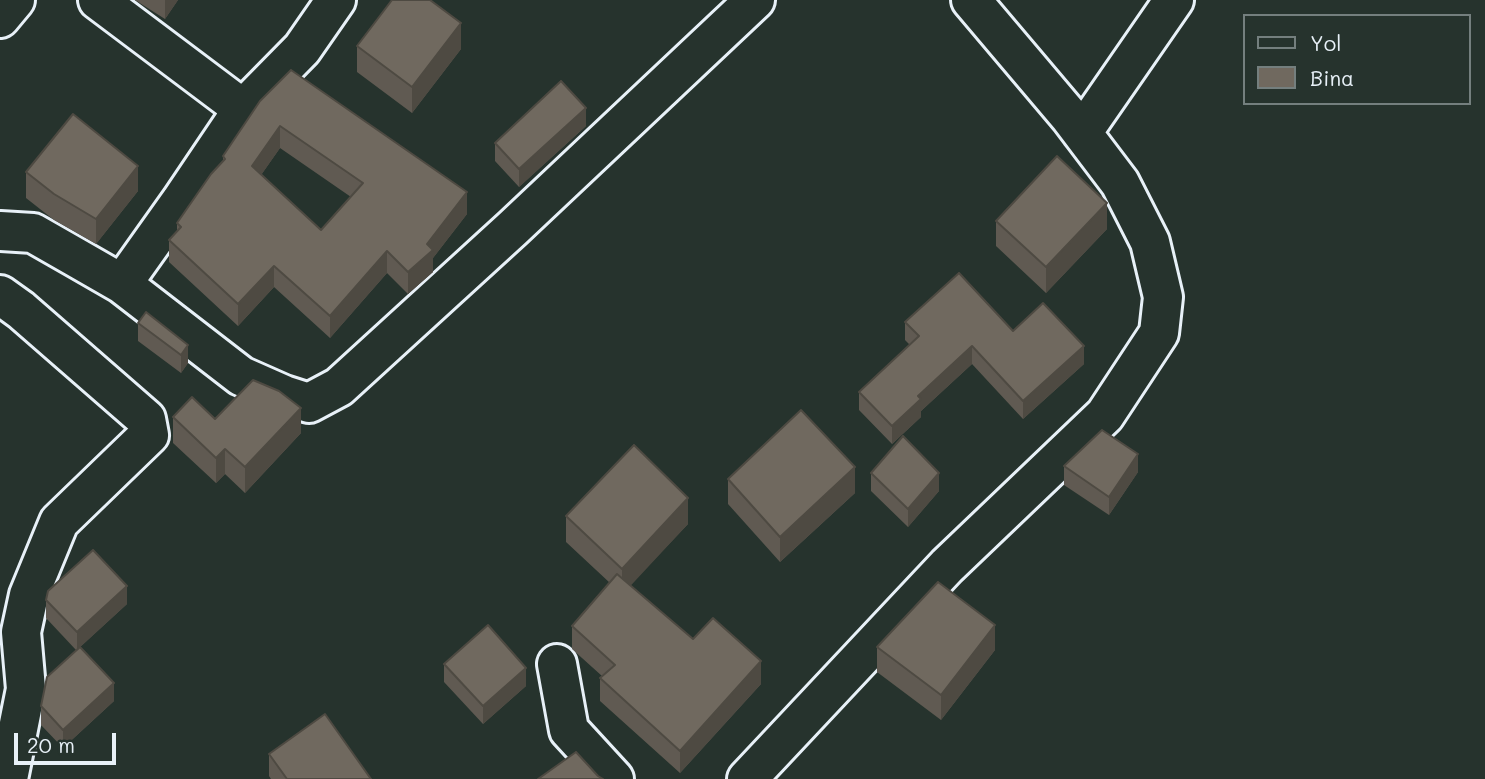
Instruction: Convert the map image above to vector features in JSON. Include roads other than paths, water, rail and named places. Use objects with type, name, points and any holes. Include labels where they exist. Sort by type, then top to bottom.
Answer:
[{"type":"street","points":[[0,18],[15,0]]},
{"type":"street","points":[[98,0],[243,109]]},
{"type":"street","points":[[122,284],[243,109],[302,49],[336,0]]},
{"type":"street","points":[[0,231],[33,233],[122,284],[241,376],[309,403],[339,387],[513,228],[755,0]]},
{"type":"street","points":[[747,779],[947,566],[1105,415],[1159,333],[1163,297],[1150,242],[1120,183],[1082,133],[971,0]]},
{"type":"street","points":[[1082,133],[1174,0]]},
{"type":"street","points":[[0,295],[21,310],[146,419],[149,435],[59,522],[29,595],[21,632],[26,689],[8,779]]},
{"type":"street","points":[[0,654],[26,689]]},
{"type":"street","points":[[557,664],[569,730],[614,779]]}]
